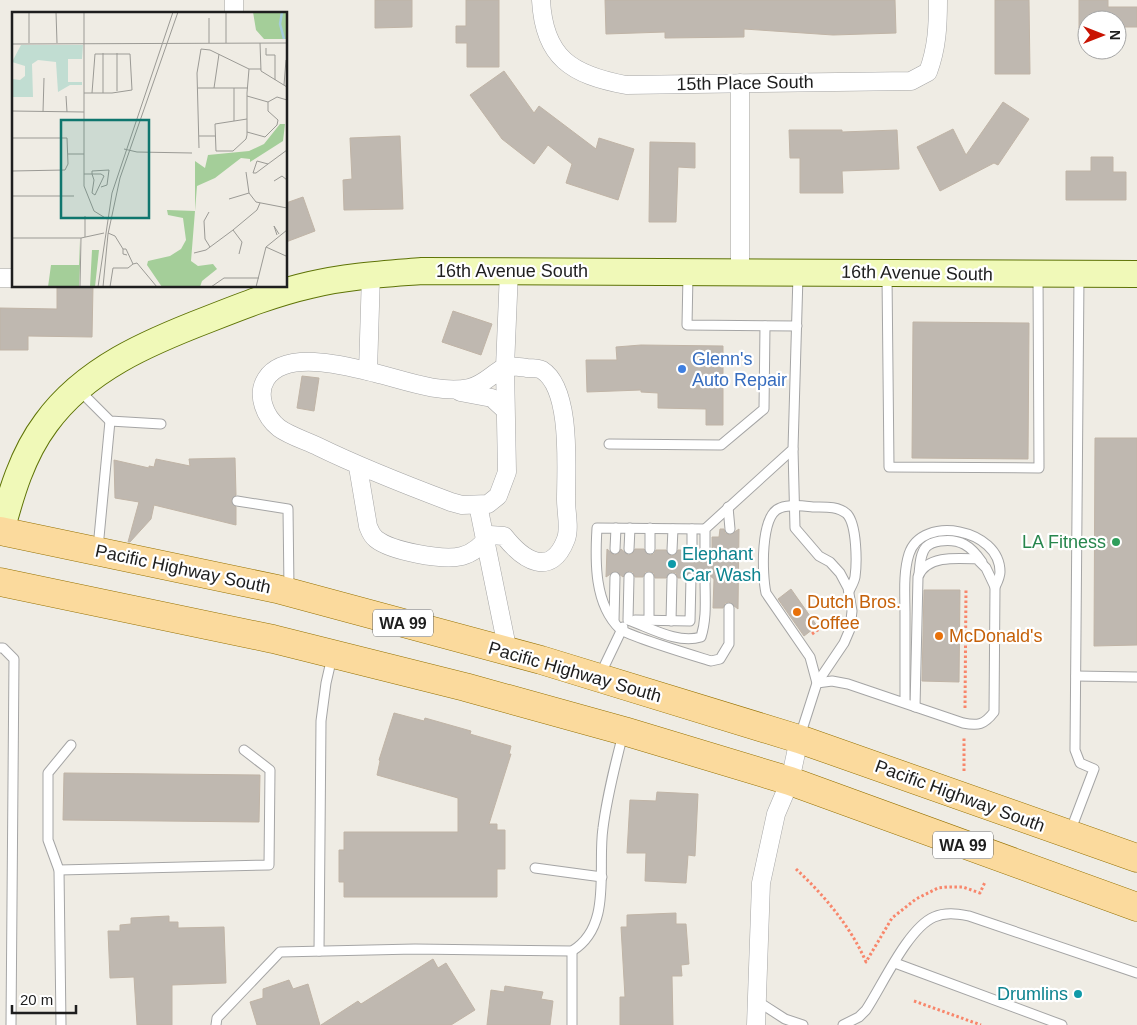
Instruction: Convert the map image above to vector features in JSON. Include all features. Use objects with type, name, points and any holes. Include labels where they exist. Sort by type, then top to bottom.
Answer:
[{"type":"main road","name":"16th Avenue South","points":[[0,531],[10,496],[28,453],[46,423],[77,388],[124,357],[165,336],[258,300],[311,285],[370,274],[422,271],[1137,274]]},
{"type":"main road","name":"Pacific Highway South","points":[[0,531],[289,592],[508,652],[800,738],[1137,858]]},
{"type":"main road","name":"WA 99","points":[[0,582],[259,635],[465,687],[624,731],[790,781],[1137,907]]},
{"type":"street","name":"15th Place South","points":[[541,0],[546,33],[554,50],[564,62],[596,79],[626,85],[911,81],[928,72],[934,54],[938,29],[938,0]]},
{"type":"street","points":[[740,83],[740,271]]},
{"type":"street","points":[[505,410],[492,398],[443,389],[368,371],[309,362],[285,364],[275,369],[266,379],[262,389],[262,400],[268,415],[279,428],[358,467],[451,502],[478,505],[488,504],[498,496],[504,487],[507,472],[505,367],[509,271]]},
{"type":"street","points":[[368,371],[370,274]]},
{"type":"street","points":[[358,467],[370,534],[377,540],[393,547],[452,557],[472,552],[490,535],[504,536],[515,550],[542,564],[554,559],[567,537],[565,431],[557,391],[549,376],[541,369],[505,367],[483,383],[469,388],[443,389]]},
{"type":"street","points":[[478,505],[508,652]]},
{"type":"street","points":[[756,1025],[761,883],[776,814],[790,781],[800,738]]},
{"type":"lane","points":[[688,271],[687,325],[797,326]]},
{"type":"lane","points":[[798,272],[793,449],[795,528],[819,556],[830,562],[840,573],[849,591],[852,611],[850,629],[844,643],[817,682],[800,738]]},
{"type":"lane","points":[[886,274],[889,467],[1039,468],[1038,274]]},
{"type":"lane","points":[[1069,834],[1094,769],[1080,763],[1075,750],[1079,274]]},
{"type":"lane","points":[[609,444],[721,445],[764,409],[765,326]]},
{"type":"lane","points":[[77,388],[110,422],[161,424]]},
{"type":"lane","points":[[98,551],[110,422]]},
{"type":"lane","points":[[730,608],[729,644],[720,659],[711,660],[621,630],[604,609],[600,596],[596,547],[597,528],[705,529],[793,449]]},
{"type":"lane","points":[[237,501],[288,509],[289,592]]},
{"type":"lane","points":[[817,682],[810,657],[766,593],[764,583],[768,518],[781,507],[794,506],[836,508],[847,514],[854,530],[855,546],[855,579],[849,591]]},
{"type":"lane","points":[[728,507],[730,529]]},
{"type":"lane","points":[[615,549],[616,528]]},
{"type":"lane","points":[[629,549],[630,528]]},
{"type":"lane","points":[[650,528],[650,550]]},
{"type":"lane","points":[[672,550],[673,529]]},
{"type":"lane","points":[[692,529],[692,550]]},
{"type":"lane","points":[[705,529],[705,550]]},
{"type":"lane","points":[[817,682],[832,681],[848,684],[915,707],[976,726],[986,722],[994,712],[995,587],[1001,573],[997,561],[986,542],[977,536],[938,532],[926,534],[915,543],[910,553],[905,578],[905,703]]},
{"type":"lane","points":[[915,707],[918,577],[921,556],[926,548],[933,542],[957,540],[975,551],[984,564],[995,587]]},
{"type":"lane","points":[[918,577],[927,565],[946,560],[977,559],[984,564]]},
{"type":"lane","points":[[614,621],[615,577]]},
{"type":"lane","points":[[598,678],[621,630],[628,620],[628,577]]},
{"type":"lane","points":[[649,620],[650,578]]},
{"type":"lane","points":[[671,621],[672,578]]},
{"type":"lane","points":[[628,620],[690,621],[691,578]]},
{"type":"lane","points":[[628,620],[681,639],[701,637],[706,613],[705,578]]},
{"type":"lane","points":[[0,648],[4,648],[14,659],[11,1025]]},
{"type":"lane","points":[[319,951],[321,721],[326,683],[333,654]]},
{"type":"lane","points":[[1076,676],[1137,677]]},
{"type":"lane","points":[[216,1025],[217,1018],[280,952],[415,949],[572,951],[590,936],[598,908],[602,877],[602,830],[610,783],[624,731]]},
{"type":"lane","points":[[60,1025],[59,870],[48,840],[48,773],[71,745]]},
{"type":"lane","points":[[59,870],[269,865],[270,770],[244,750]]},
{"type":"lane","points":[[535,868],[602,877]]},
{"type":"lane","points":[[843,1025],[859,1018],[866,1010],[918,928],[933,917],[954,913],[969,916],[1137,973]]},
{"type":"lane","points":[[572,951],[572,1025]]},
{"type":"lane","points":[[895,963],[1062,1025]]},
{"type":"lane","points":[[756,1000],[785,1019],[803,1025]]},
{"type":"path","points":[[964,771],[966,589]]},
{"type":"path","points":[[806,637],[822,628]]},
{"type":"path","points":[[796,869],[812,883],[857,940],[866,962],[885,928],[903,908],[938,888],[962,887],[980,893],[985,882]]},
{"type":"path","points":[[914,1000],[981,1025]]},
{"type":"building","points":[[375,0],[412,0],[412,27],[375,28]]},
{"type":"building","points":[[466,0],[499,0],[499,67],[467,67],[467,43],[456,43],[456,26],[466,26]]},
{"type":"building","points":[[605,0],[895,0],[896,33],[833,35],[744,29],[744,37],[665,38],[665,32],[606,34]]},
{"type":"building","points":[[995,0],[1029,0],[1030,74],[995,74]]},
{"type":"building","points":[[1079,0],[1108,0],[1108,7],[1137,7],[1137,27],[1127,27],[1127,10],[1079,10]]},
{"type":"building","points":[[504,71],[534,113],[539,106],[596,149],[599,138],[634,149],[618,200],[566,183],[572,164],[548,145],[534,164],[502,139],[470,95]]},
{"type":"building","points":[[1003,102],[1029,119],[998,165],[994,163],[940,191],[917,147],[953,129],[966,155]]},
{"type":"building","points":[[789,130],[842,130],[842,132],[897,130],[899,169],[842,171],[843,193],[800,193],[800,158],[790,158]]},
{"type":"building","points":[[400,136],[403,209],[344,210],[343,180],[352,179],[350,138]]},
{"type":"building","points":[[650,142],[695,143],[695,168],[678,167],[676,222],[649,222]]},
{"type":"building","points":[[1091,157],[1113,157],[1113,172],[1126,172],[1126,200],[1066,200],[1066,171],[1091,171]]},
{"type":"building","points":[[303,197],[315,231],[288,241],[288,202]]},
{"type":"building","points":[[57,288],[93,288],[92,337],[28,336],[28,350],[0,350],[0,308],[57,309]]},
{"type":"building","points":[[453,311],[492,324],[481,355],[442,342]]},
{"type":"building","points":[[913,322],[1029,323],[1028,459],[912,458]]},
{"type":"building","name":"Glenn's Auto Repair","points":[[641,345],[723,346],[723,425],[706,425],[706,409],[658,408],[658,393],[641,392],[641,390],[587,392],[586,360],[617,360],[616,347]]},
{"type":"building","points":[[302,376],[319,378],[314,411],[297,408]]},
{"type":"building","name":"LA Fitness","points":[[1095,438],[1137,438],[1137,645],[1094,646]]},
{"type":"building","points":[[235,458],[236,495],[231,501],[236,507],[236,525],[154,505],[151,519],[128,542],[139,502],[115,498],[114,460],[149,468],[149,466],[154,467],[156,459],[190,466],[189,459]]},
{"type":"building","name":"Elephant Car Wash","points":[[720,529],[724,529],[725,533],[730,535],[739,529],[738,609],[729,602],[725,603],[723,608],[713,608],[714,579],[705,572],[701,573],[699,578],[691,572],[685,578],[678,578],[676,573],[672,572],[666,578],[655,578],[654,573],[649,571],[645,572],[643,577],[635,577],[633,572],[629,571],[623,577],[615,571],[606,577],[607,549],[614,555],[618,554],[621,549],[628,555],[632,554],[635,549],[644,549],[650,555],[654,554],[656,550],[666,550],[671,556],[675,555],[678,550],[686,550],[692,556],[699,550],[701,555],[705,556],[712,551],[712,537],[719,537]]},
{"type":"building","name":"Dutch Bros. Coffee","points":[[791,589],[817,626],[804,636],[778,599]]},
{"type":"building","name":"McDonald's","points":[[924,590],[960,590],[959,682],[922,681]]},
{"type":"building","points":[[394,713],[424,721],[425,718],[471,731],[470,734],[511,746],[509,754],[511,754],[489,824],[497,824],[497,830],[505,830],[505,869],[497,869],[497,897],[344,897],[344,882],[339,882],[339,850],[344,850],[344,832],[458,832],[458,798],[377,775],[379,760]]},
{"type":"building","points":[[64,773],[260,775],[259,822],[63,820]]},
{"type":"building","points":[[657,792],[698,794],[695,856],[688,855],[686,883],[645,881],[646,853],[627,853],[630,800],[656,801]]},
{"type":"building","points":[[676,913],[676,924],[686,924],[689,964],[681,965],[682,976],[672,976],[673,1025],[620,1025],[620,997],[625,997],[621,927],[627,927],[627,915]]},
{"type":"building","points":[[169,916],[169,922],[178,922],[178,928],[224,927],[226,983],[172,985],[172,1025],[137,1025],[134,977],[110,978],[108,931],[120,931],[120,925],[131,924],[131,918]]},
{"type":"building","points":[[433,959],[438,968],[446,963],[475,1010],[451,1025],[321,1025],[358,1001],[361,1004]]},
{"type":"building","points":[[289,980],[293,989],[308,984],[320,1025],[257,1025],[250,1002],[263,998],[263,989]]},
{"type":"building","points":[[505,986],[543,992],[541,999],[553,1001],[550,1025],[487,1025],[491,990],[504,992]]},
{"type":"place","name":"Glenn's Auto Repair","points":[[682,369]]},
{"type":"place","name":"LA Fitness","points":[[1116,542]]},
{"type":"place","name":"Elephant Car Wash","points":[[672,564]]},
{"type":"place","name":"Dutch Bros. Coffee","points":[[797,612]]},
{"type":"place","name":"McDonald's","points":[[939,636]]},
{"type":"place","name":"Drumlins","points":[[1078,994]]}]
